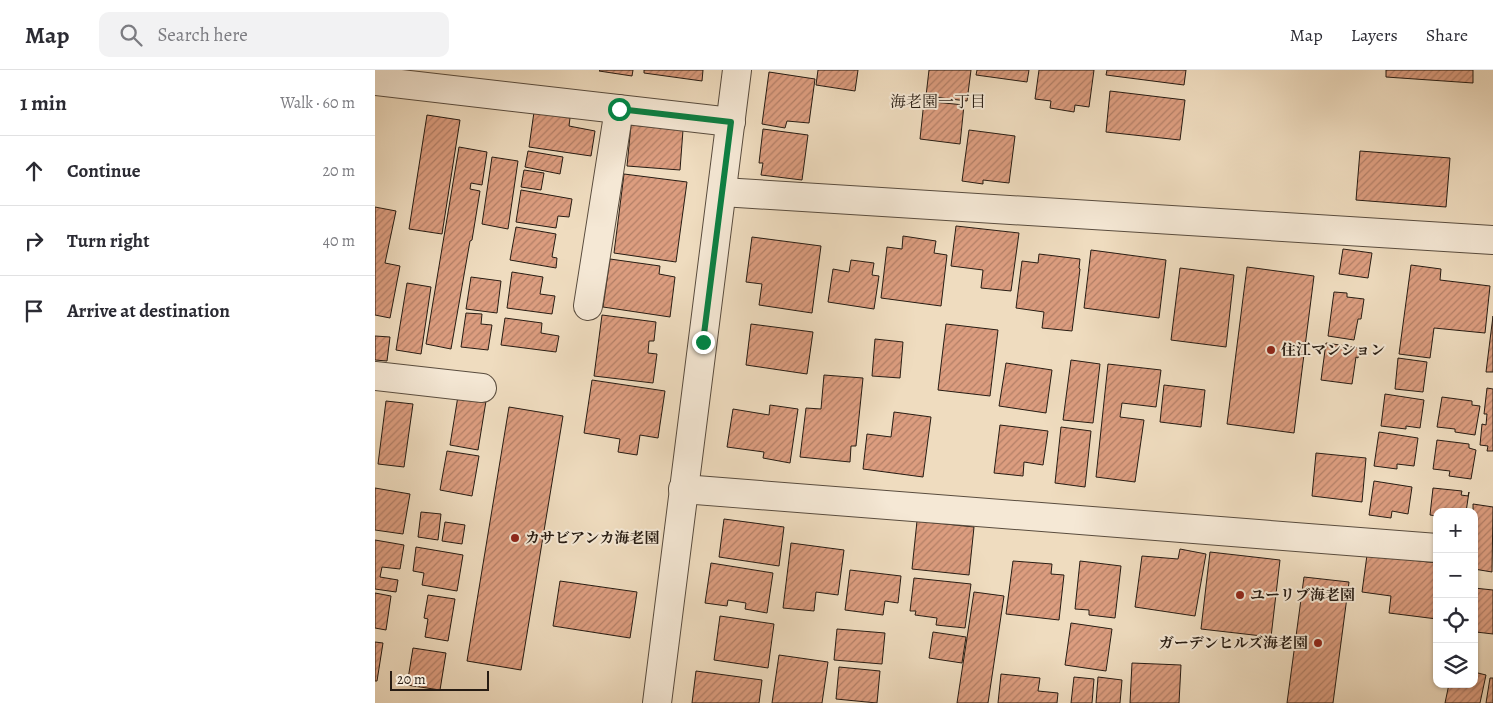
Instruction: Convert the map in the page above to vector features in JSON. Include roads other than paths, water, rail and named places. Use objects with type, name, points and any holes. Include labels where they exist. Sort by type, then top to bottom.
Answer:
[{"type":"street","points":[[657,703],[737,70]]},
{"type":"street","points":[[375,81],[731,122]]},
{"type":"street","points":[[587,306],[619,109]]},
{"type":"street","points":[[722,192],[1493,240]]},
{"type":"street","points":[[375,376],[482,388]]},
{"type":"street","points":[[683,489],[1433,548]]},
{"type":"place","name":"住江マンション","points":[[1271,350]]},
{"type":"place","name":"カサビアンカ海老園","points":[[515,538]]},
{"type":"place","name":"ユーリブ海老園","points":[[1240,595]]},
{"type":"place","name":"ガーデンヒルズ海老園","points":[[1318,643]]},
{"type":"district","name":"海老園一丁目","points":[[938,101]]}]
